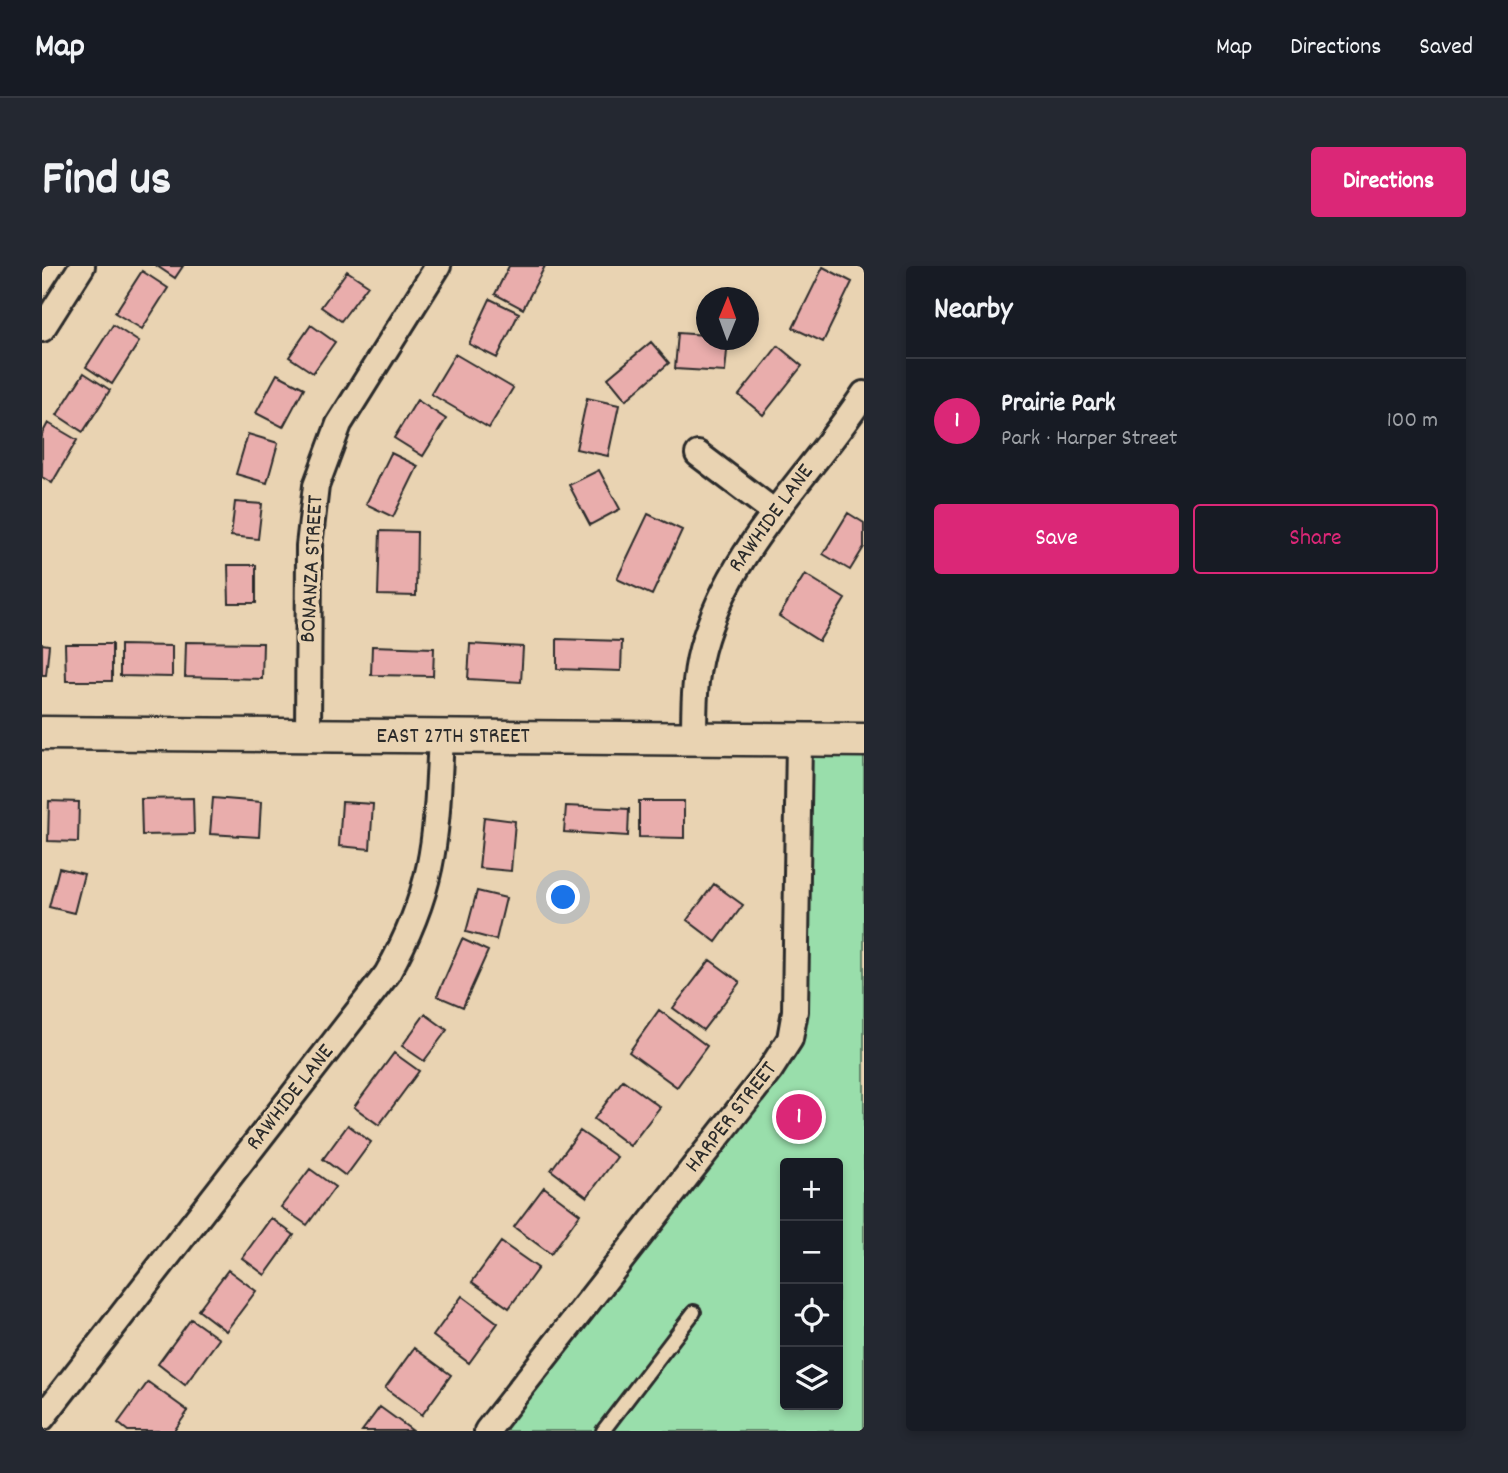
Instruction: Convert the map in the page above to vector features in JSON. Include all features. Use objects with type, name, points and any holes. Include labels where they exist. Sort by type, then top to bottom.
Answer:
[{"type":"street","points":[[42,329],[82,266]]},
{"type":"street","name":"BONANZA STREET","points":[[308,736],[309,546],[316,486],[339,424],[438,266]]},
{"type":"street","name":"RAWHIDE LANE","points":[[694,739],[695,690],[702,650],[714,613],[729,580],[773,511],[864,394]]},
{"type":"street","points":[[698,454],[773,511]]},
{"type":"street","name":"EAST 27TH STREET","points":[[42,733],[864,740]]},
{"type":"street","name":"RAWHIDE LANE","points":[[42,1418],[387,974],[410,934],[431,869],[441,737]]},
{"type":"street","name":"HARPER STREET","points":[[497,1427],[771,1070],[790,1039],[795,1011],[799,740]]},
{"type":"lane","points":[[603,1431],[694,1311]]},
{"type":"green space","points":[[799,740],[864,740],[864,1431],[487,1431],[781,1056]]},
{"type":"building","points":[[157,266],[183,266],[175,278]]},
{"type":"building","points":[[509,266],[545,266],[523,309],[495,294]]},
{"type":"building","points":[[823,267],[852,282],[823,342],[793,328]]},
{"type":"building","points":[[142,271],[168,288],[142,329],[115,313]]},
{"type":"building","points":[[347,271],[368,285],[341,321],[321,307]]},
{"type":"building","points":[[490,299],[519,313],[497,358],[469,344]]},
{"type":"building","points":[[113,325],[139,342],[112,384],[86,367]]},
{"type":"building","points":[[311,325],[335,342],[313,373],[289,357]]},
{"type":"building","points":[[678,333],[696,334],[696,350],[727,350],[725,372],[675,369]]},
{"type":"building","points":[[651,342],[669,363],[626,400],[608,378]]},
{"type":"building","points":[[778,346],[802,366],[763,415],[739,395]]},
{"type":"building","points":[[455,354],[513,388],[489,428],[431,394]]},
{"type":"building","points":[[84,373],[110,390],[83,432],[57,415]]},
{"type":"building","points":[[277,374],[304,388],[283,427],[256,413]]},
{"type":"building","points":[[587,398],[619,405],[608,456],[576,449]]},
{"type":"building","points":[[417,400],[446,419],[423,456],[394,438]]},
{"type":"building","points":[[48,423],[77,440],[52,483],[42,477],[42,434]]},
{"type":"building","points":[[248,434],[278,443],[267,483],[236,474]]},
{"type":"building","points":[[391,453],[418,466],[393,517],[366,504]]},
{"type":"building","points":[[599,470],[620,509],[590,525],[569,485]]},
{"type":"building","points":[[235,502],[262,504],[258,539],[231,536]]},
{"type":"building","points":[[848,513],[864,523],[864,547],[850,570],[823,554]]},
{"type":"building","points":[[648,514],[682,530],[652,595],[617,579]]},
{"type":"building","points":[[380,531],[417,532],[416,596],[378,595]]},
{"type":"building","points":[[228,565],[256,565],[256,603],[229,603]]},
{"type":"building","points":[[805,574],[845,599],[819,641],[779,616]]},
{"type":"building","points":[[557,639],[622,641],[621,671],[557,669]]},
{"type":"building","points":[[186,642],[263,643],[262,679],[185,677]]},
{"type":"building","points":[[42,644],[49,645],[46,675],[42,675]]},
{"type":"building","points":[[65,644],[112,644],[112,681],[66,681]]},
{"type":"building","points":[[470,644],[523,647],[521,682],[468,679]]},
{"type":"building","points":[[120,645],[172,646],[172,677],[120,676]]},
{"type":"building","points":[[372,646],[434,648],[433,676],[371,675]]},
{"type":"building","points":[[193,798],[194,834],[142,835],[141,799]]},
{"type":"building","points":[[213,798],[261,802],[259,837],[210,834]]},
{"type":"building","points":[[49,801],[79,802],[78,842],[48,841]]},
{"type":"building","points":[[639,801],[684,801],[684,838],[639,837]]},
{"type":"building","points":[[342,802],[373,804],[370,849],[339,846]]},
{"type":"building","points":[[566,806],[629,809],[628,836],[564,832]]},
{"type":"building","points":[[484,817],[515,821],[511,871],[479,868]]},
{"type":"building","points":[[59,868],[84,874],[74,913],[49,907]]},
{"type":"building","points":[[714,884],[743,905],[716,942],[687,920]]},
{"type":"building","points":[[477,891],[506,898],[496,940],[466,932]]},
{"type":"building","points":[[462,939],[488,951],[463,1007],[437,996]]},
{"type":"building","points":[[710,960],[740,982],[703,1030],[673,1008]]},
{"type":"building","points":[[659,1010],[707,1046],[677,1087],[629,1052]]},
{"type":"building","points":[[425,1014],[447,1030],[424,1061],[402,1046]]},
{"type":"building","points":[[394,1053],[419,1071],[379,1125],[354,1107]]},
{"type":"building","points":[[623,1080],[660,1107],[630,1146],[594,1119]]},
{"type":"building","points":[[348,1125],[371,1142],[346,1176],[323,1159]]},
{"type":"building","points":[[580,1131],[617,1157],[587,1197],[551,1170]]},
{"type":"building","points":[[310,1169],[335,1187],[307,1225],[281,1207]]},
{"type":"building","points":[[544,1187],[580,1214],[551,1254],[514,1227]]},
{"type":"building","points":[[271,1218],[294,1235],[265,1275],[242,1258]]},
{"type":"building","points":[[501,1242],[538,1268],[509,1308],[472,1282]]},
{"type":"building","points":[[228,1270],[256,1291],[226,1331],[198,1310]]},
{"type":"building","points":[[462,1296],[498,1323],[469,1363],[433,1336]]},
{"type":"building","points":[[191,1319],[219,1339],[185,1385],[158,1364]]},
{"type":"building","points":[[414,1348],[451,1375],[422,1415],[385,1388]]},
{"type":"building","points":[[148,1382],[188,1411],[174,1431],[128,1431],[118,1423]]},
{"type":"building","points":[[380,1407],[413,1431],[362,1431]]},
{"type":"place","name":"Prairie Park","points":[[799,1117]]}]
